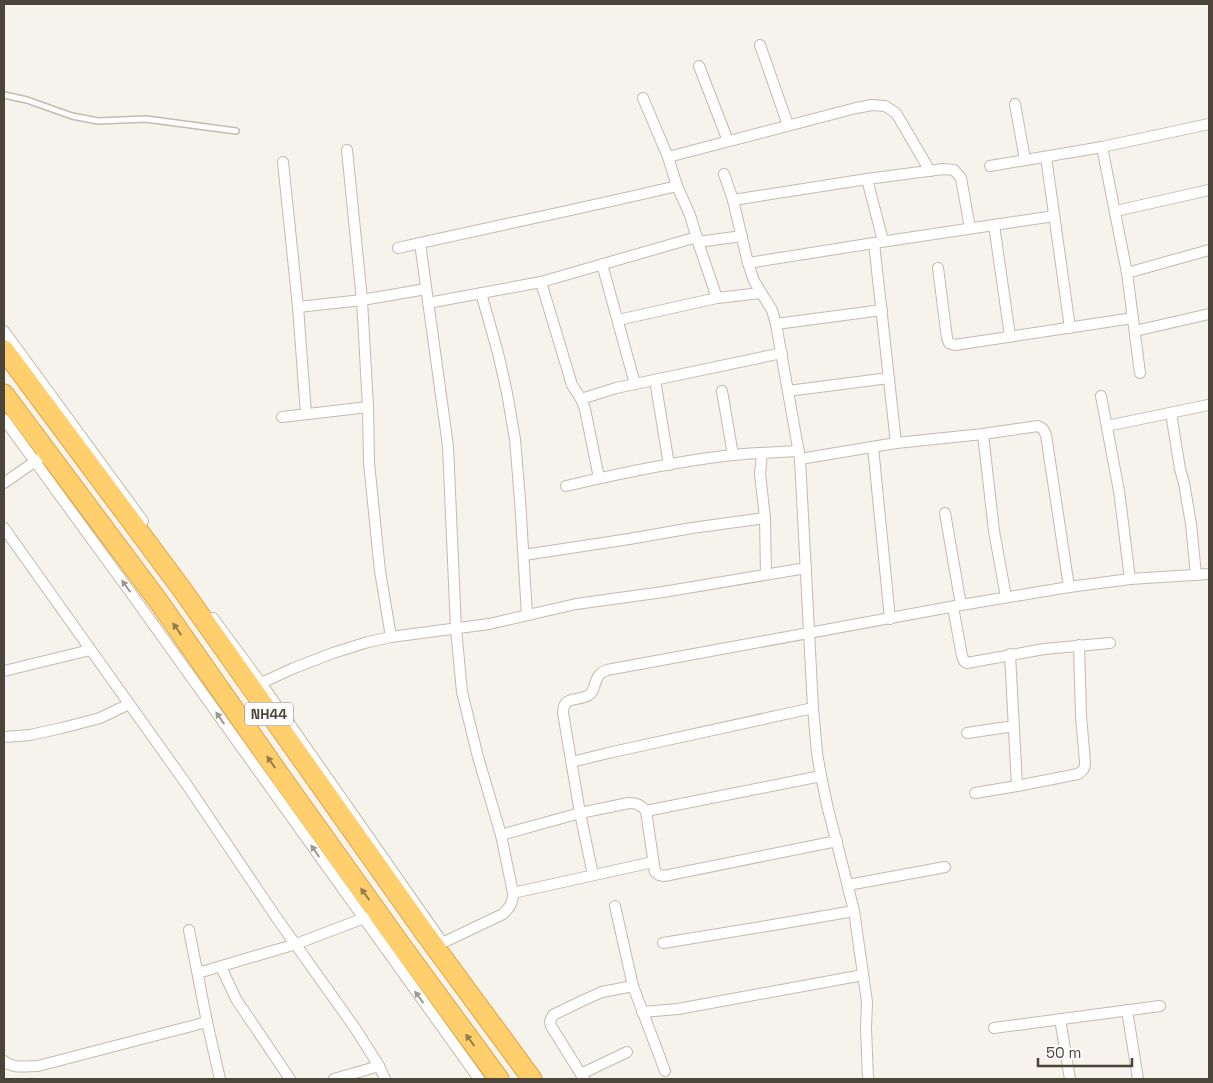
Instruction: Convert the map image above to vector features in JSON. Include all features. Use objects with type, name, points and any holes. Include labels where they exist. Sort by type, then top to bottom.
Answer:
[{"type":"highway","name":"NH44","points":[[4,350],[256,686],[532,1079]]},
{"type":"highway","name":"NH44","points":[[5,405],[42,458],[158,602],[284,782],[371,916],[499,1079]]},
{"type":"street","points":[[760,45],[788,126]]},
{"type":"street","points":[[700,66],[728,141]]},
{"type":"street","points":[[643,98],[668,157],[677,186],[690,214],[717,298]]},
{"type":"street","points":[[1015,104],[1026,160]]},
{"type":"street","points":[[668,157],[872,105],[884,106],[896,113],[930,171]]},
{"type":"street","points":[[990,166],[1102,147],[1209,124]]},
{"type":"street","points":[[1102,147],[1127,273],[1140,373]]},
{"type":"street","points":[[347,150],[362,300],[369,463],[380,571],[391,636]]},
{"type":"street","points":[[1046,157],[1070,328]]},
{"type":"street","points":[[283,162],[298,307],[306,414]]},
{"type":"street","points":[[733,200],[866,179],[944,169],[954,170],[961,178],[970,228]]},
{"type":"street","points":[[724,174],[733,200],[754,281],[772,310],[776,324],[799,455],[817,753],[854,911],[867,1002],[868,1079]]},
{"type":"street","points":[[866,179],[879,242],[882,310],[896,443]]},
{"type":"street","points":[[398,248],[677,186]]},
{"type":"street","points":[[1116,211],[1209,190]]},
{"type":"street","points":[[748,263],[1054,216]]},
{"type":"street","points":[[994,225],[1010,336]]},
{"type":"street","points":[[428,303],[541,282],[697,239],[742,236]]},
{"type":"street","points":[[420,244],[448,446],[456,629],[462,692],[478,757],[501,835],[513,893],[513,901],[503,914],[439,944],[542,1079]]},
{"type":"street","points":[[1127,273],[1209,250]]},
{"type":"street","points":[[602,264],[635,384]]},
{"type":"street","points":[[938,268],[947,338],[949,343],[954,345],[1133,318]]},
{"type":"street","points":[[541,282],[572,385],[586,408],[599,478]]},
{"type":"street","points":[[298,307],[362,300],[426,289]]},
{"type":"street","points":[[480,293],[498,353],[515,439],[527,615]]},
{"type":"street","points":[[618,320],[717,298],[761,293]]},
{"type":"street","points":[[776,324],[882,310]]},
{"type":"street","points":[[1135,331],[1209,314]]},
{"type":"street","points":[[4,331],[256,686],[294,668],[333,653],[391,636],[489,624],[576,604],[663,592],[806,568]]},
{"type":"street","points":[[581,399],[635,384],[782,353]]},
{"type":"street","points":[[788,391],[889,378]]},
{"type":"street","points":[[655,380],[669,465]]},
{"type":"street","points":[[722,391],[733,455]]},
{"type":"street","points":[[1101,396],[1119,491],[1130,579]]},
{"type":"street","points":[[1107,426],[1208,405]]},
{"type":"street","points":[[282,417],[368,407]]},
{"type":"street","points":[[1171,413],[1191,524],[1196,575]]},
{"type":"street","points":[[566,486],[669,465],[733,455],[762,453],[799,455],[1038,426],[1043,429],[1046,435],[1069,587]]},
{"type":"street","points":[[983,434],[994,531],[1006,597]]},
{"type":"street","points":[[873,447],[890,619]]},
{"type":"street","points":[[762,453],[760,474],[765,518],[766,574]]},
{"type":"street","points":[[4,483],[42,458]]},
{"type":"street","points":[[945,513],[964,661],[972,663],[1010,654],[1044,649],[1110,643]]},
{"type":"street","points":[[524,555],[765,518]]},
{"type":"street","points":[[4,528],[187,784],[355,1028],[385,1079]]},
{"type":"street","points":[[593,875],[580,813],[563,706],[566,702],[590,694],[597,677],[602,672],[1006,597],[1130,579],[1209,574]]},
{"type":"street","points":[[975,793],[1078,774],[1085,767],[1079,687],[1079,645]]},
{"type":"street","points":[[4,672],[90,650]]},
{"type":"street","points":[[1010,654],[1017,786]]},
{"type":"street","points":[[4,737],[30,736],[62,728],[100,718],[130,704]]},
{"type":"street","points":[[572,762],[814,708]]},
{"type":"street","points":[[967,733],[1014,726]]},
{"type":"street","points":[[646,811],[821,776]]},
{"type":"street","points":[[501,835],[580,813],[636,803],[646,811],[655,872],[658,875],[664,876],[837,842]]},
{"type":"street","points":[[513,893],[653,862]]},
{"type":"street","points":[[848,885],[945,867]]},
{"type":"street","points":[[615,906],[633,986],[665,1071]]},
{"type":"street","points":[[663,943],[854,911]]},
{"type":"street","points":[[198,974],[296,944],[371,916],[478,1079]]},
{"type":"street","points":[[189,930],[220,1079]]},
{"type":"street","points":[[221,967],[236,999],[290,1079]]},
{"type":"street","points":[[642,1012],[678,1008],[863,974]]},
{"type":"street","points":[[626,1052],[582,1076],[551,1026],[550,1021],[553,1015],[586,998],[602,992],[633,986]]},
{"type":"street","points":[[994,1028],[1160,1006]]},
{"type":"street","points":[[1127,1010],[1138,1079]]},
{"type":"street","points":[[1060,1020],[1070,1079]]},
{"type":"street","points":[[4,1061],[16,1067],[38,1066],[207,1022]]},
{"type":"street","points":[[334,1079],[379,1066]]},
{"type":"lane","points":[[4,95],[27,100],[72,116],[98,121],[146,119],[236,131]]}]
